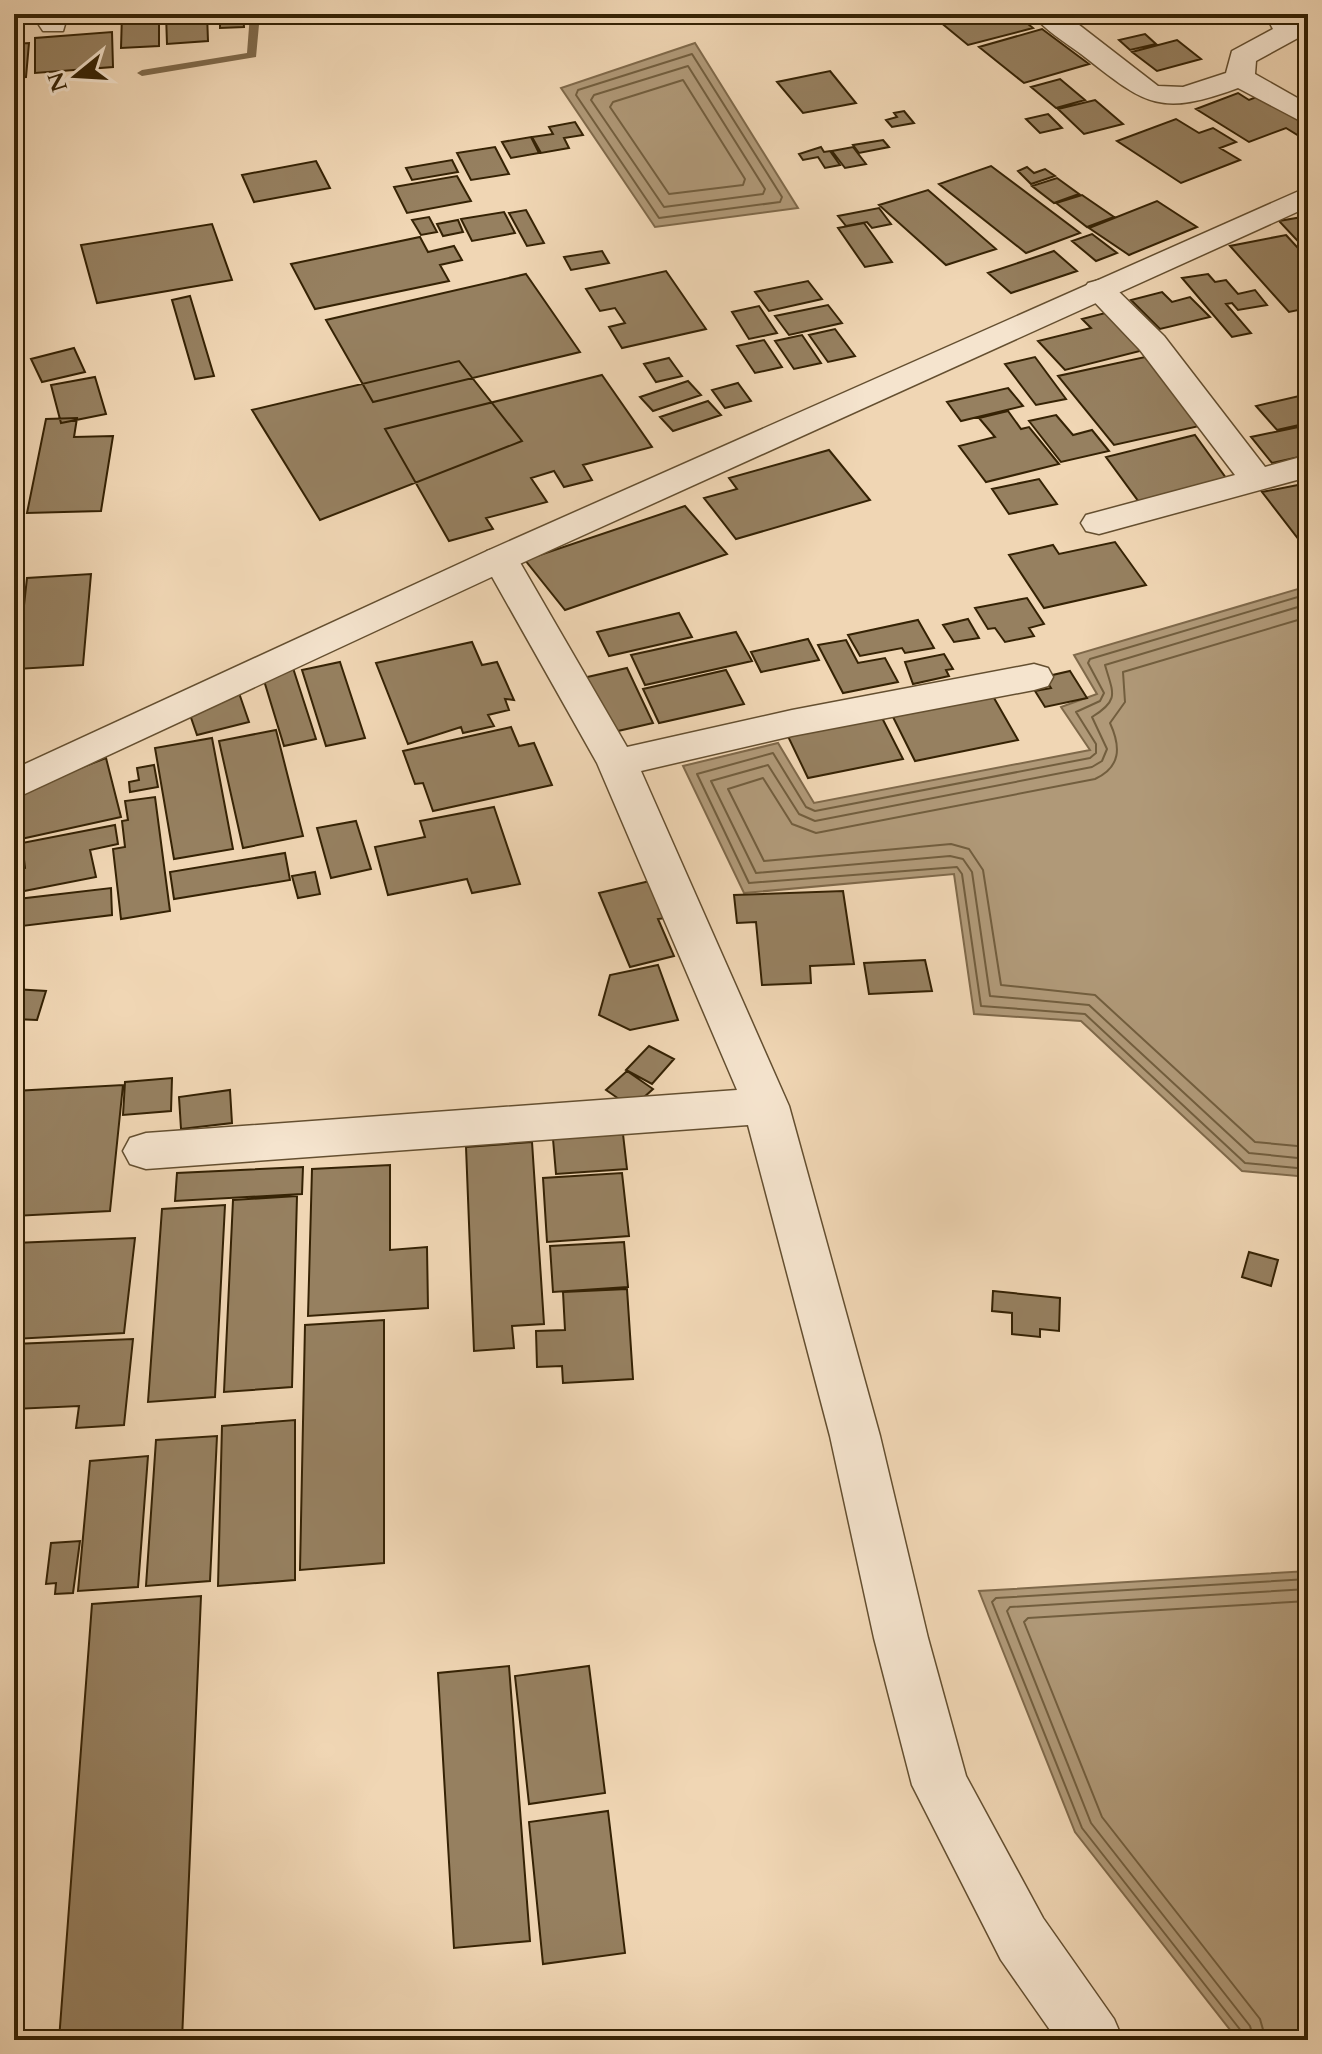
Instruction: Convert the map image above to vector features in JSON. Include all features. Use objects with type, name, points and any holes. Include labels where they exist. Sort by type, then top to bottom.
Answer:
[{"type":"street","points":[[1047,14],[1148,92],[1163,98],[1185,97],[1240,78],[1308,116]]},
{"type":"street","points":[[1240,78],[1242,57],[1288,32],[1279,14]]},
{"type":"street","points":[[14,785],[500,559],[1308,196]]},
{"type":"street","points":[[1099,290],[1152,343],[1257,480]]},
{"type":"street","points":[[1099,523],[1308,466]]},
{"type":"street","points":[[500,559],[617,763],[766,1106],[855,1436],[901,1638],[940,1785],[1022,1939],[1093,2040]]},
{"type":"street","points":[[617,763],[792,723],[1034,677]]},
{"type":"street","points":[[146,1151],[766,1106]]},
{"type":"water","points":[[695,43],[798,208],[655,227],[561,88]]},
{"type":"water","points":[[1308,586],[1308,1177],[1242,1171],[1081,1021],[974,1014],[954,874],[744,893],[683,766],[778,743],[814,803],[1090,750],[1061,707],[1097,694],[1074,655]]},
{"type":"water","points":[[1308,1571],[1308,2040],[1238,2040],[1075,1832],[979,1591]]},
{"type":"building","points":[[122,14],[159,14],[159,46],[121,48]]},
{"type":"building","points":[[166,14],[207,14],[208,41],[167,44]]},
{"type":"building","points":[[243,14],[244,27],[220,28],[220,16]]},
{"type":"building","points":[[945,14],[1008,14],[1018,16],[1033,28],[968,45],[934,17]]},
{"type":"building","points":[[1042,29],[1089,64],[1024,83],[979,47]]},
{"type":"building","points":[[112,32],[113,67],[35,73],[35,38]]},
{"type":"building","points":[[1145,34],[1156,44],[1130,50],[1119,40]]},
{"type":"building","points":[[1177,40],[1201,59],[1157,71],[1132,52]]},
{"type":"building","points":[[29,43],[26,77],[14,78],[14,44]]},
{"type":"building","points":[[830,71],[856,103],[803,113],[777,82]]},
{"type":"building","points":[[1060,79],[1085,100],[1056,108],[1031,87]]},
{"type":"building","points":[[1238,93],[1249,100],[1259,96],[1308,126],[1308,137],[1304,139],[1286,128],[1249,142],[1196,109]]},
{"type":"building","points":[[1095,100],[1123,124],[1084,134],[1058,109]]},
{"type":"building","points":[[904,111],[914,123],[892,127],[886,120],[897,117],[894,113]]},
{"type":"building","points":[[1048,114],[1062,128],[1040,133],[1026,119]]},
{"type":"building","points":[[1176,119],[1199,133],[1213,128],[1236,142],[1220,148],[1240,160],[1181,183],[1117,141]]},
{"type":"building","points":[[575,122],[583,135],[564,138],[569,148],[541,153],[532,137],[553,134],[549,127]]},
{"type":"building","points":[[531,137],[539,153],[511,158],[502,142]]},
{"type":"building","points":[[883,140],[889,147],[859,153],[853,145]]},
{"type":"building","points":[[495,147],[509,174],[471,180],[457,153]]},
{"type":"building","points":[[821,147],[824,152],[830,151],[840,165],[825,168],[818,157],[803,160],[799,154]]},
{"type":"building","points":[[853,147],[866,164],[845,168],[832,151]]},
{"type":"building","points":[[452,160],[458,172],[412,180],[406,168]]},
{"type":"building","points":[[316,161],[330,188],[254,202],[242,175]]},
{"type":"building","points":[[991,166],[1080,233],[1026,253],[939,184]]},
{"type":"building","points":[[1027,167],[1034,173],[1045,169],[1055,176],[1031,184],[1018,171]]},
{"type":"building","points":[[457,176],[471,201],[407,213],[394,187]]},
{"type":"building","points":[[1057,178],[1079,194],[1054,203],[1032,186]]},
{"type":"building","points":[[928,190],[996,249],[946,265],[879,205]]},
{"type":"building","points":[[1082,195],[1114,217],[1087,227],[1056,203]]},
{"type":"building","points":[[1157,201],[1197,227],[1129,255],[1089,228]]},
{"type":"building","points":[[879,208],[891,224],[872,228],[867,222],[846,226],[838,216]]},
{"type":"building","points":[[526,210],[544,243],[527,246],[509,213]]},
{"type":"building","points":[[504,212],[515,233],[472,241],[461,219]]},
{"type":"building","points":[[1308,216],[1308,252],[1279,221]]},
{"type":"building","points":[[429,217],[437,232],[421,235],[412,220]]},
{"type":"building","points":[[458,220],[463,232],[443,236],[437,224]]},
{"type":"building","points":[[864,223],[892,262],[865,267],[838,228]]},
{"type":"building","points":[[212,224],[232,280],[97,303],[81,245]]},
{"type":"building","points":[[1092,234],[1117,253],[1096,261],[1072,241]]},
{"type":"building","points":[[1286,235],[1308,259],[1308,308],[1289,312],[1230,246]]},
{"type":"building","points":[[420,237],[428,252],[454,246],[462,260],[440,265],[449,281],[315,309],[291,264]]},
{"type":"building","points":[[602,251],[609,263],[571,270],[564,257]]},
{"type":"building","points":[[1054,251],[1077,271],[1011,293],[988,273]]},
{"type":"building","points":[[666,271],[706,329],[622,348],[609,327],[625,323],[615,308],[600,311],[586,289]]},
{"type":"building","points":[[526,274],[580,352],[373,402],[326,320]]},
{"type":"building","points":[[1208,274],[1215,282],[1226,280],[1238,294],[1255,290],[1267,305],[1238,310],[1232,303],[1226,304],[1251,333],[1232,337],[1182,278]]},
{"type":"building","points":[[808,281],[822,299],[769,311],[755,292]]},
{"type":"building","points":[[1162,292],[1172,302],[1190,297],[1210,317],[1160,329],[1131,300]]},
{"type":"building","points":[[190,296],[214,376],[195,379],[172,300]]},
{"type":"building","points":[[828,305],[842,323],[789,335],[775,316]]},
{"type":"building","points":[[759,306],[777,333],[749,339],[732,312]]},
{"type":"building","points":[[1109,312],[1144,350],[1065,370],[1038,341],[1091,328],[1082,319]]},
{"type":"building","points":[[835,329],[855,356],[828,362],[809,335]]},
{"type":"building","points":[[802,335],[821,363],[794,369],[775,341]]},
{"type":"building","points":[[764,340],[782,367],[755,373],[737,346]]},
{"type":"building","points":[[74,348],[85,372],[42,382],[31,359]]},
{"type":"building","points":[[1035,357],[1066,399],[1036,405],[1005,364]]},
{"type":"building","points":[[1145,357],[1204,425],[1114,445],[1058,376]]},
{"type":"building","points":[[669,358],[682,376],[656,382],[644,364]]},
{"type":"building","points":[[459,361],[522,441],[320,520],[252,410]]},
{"type":"building","points":[[602,375],[652,447],[583,465],[592,480],[564,487],[554,471],[531,478],[547,502],[486,518],[493,529],[449,541],[385,429]]},
{"type":"building","points":[[95,377],[106,414],[61,423],[51,385]]},
{"type":"building","points":[[688,381],[701,395],[653,411],[640,397]]},
{"type":"building","points":[[738,383],[751,401],[725,408],[712,390]]},
{"type":"building","points":[[1008,388],[1023,406],[961,421],[947,402]]},
{"type":"building","points":[[1308,394],[1308,423],[1277,430],[1256,406]]},
{"type":"building","points":[[708,401],[721,415],[673,431],[660,417]]},
{"type":"building","points":[[1008,411],[1021,429],[1029,427],[1059,464],[986,482],[959,446],[995,437],[979,418]]},
{"type":"building","points":[[1056,415],[1073,435],[1092,430],[1109,451],[1061,462],[1029,421]]},
{"type":"building","points":[[77,418],[74,437],[113,436],[101,511],[27,513],[46,419]]},
{"type":"building","points":[[1308,425],[1308,455],[1272,463],[1251,437]]},
{"type":"building","points":[[1195,435],[1226,478],[1139,502],[1106,457]]},
{"type":"building","points":[[829,450],[870,500],[736,539],[704,498],[737,489],[729,478]]},
{"type":"building","points":[[1039,479],[1057,504],[1009,514],[992,489]]},
{"type":"building","points":[[1308,483],[1308,549],[1306,549],[1262,492]]},
{"type":"building","points":[[685,506],[727,554],[565,610],[525,560]]},
{"type":"building","points":[[1115,542],[1146,585],[1044,608],[1009,555],[1053,545],[1059,554]]},
{"type":"building","points":[[91,574],[83,665],[17,669],[27,578]]},
{"type":"building","points":[[1027,598],[1044,624],[1029,628],[1034,636],[1005,642],[995,628],[988,629],[975,608]]},
{"type":"building","points":[[679,613],[692,637],[609,656],[597,632]]},
{"type":"building","points":[[968,619],[979,638],[954,642],[943,625]]},
{"type":"building","points":[[918,620],[934,648],[905,653],[902,648],[860,656],[848,635]]},
{"type":"building","points":[[736,632],[752,661],[645,685],[631,655]]},
{"type":"building","points":[[808,639],[819,660],[761,672],[751,652]]},
{"type":"building","points":[[846,640],[858,663],[885,658],[898,682],[843,693],[818,645]]},
{"type":"building","points":[[472,642],[482,665],[497,662],[514,700],[505,699],[509,710],[488,715],[494,726],[463,733],[461,727],[408,744],[376,663]]},
{"type":"building","points":[[944,654],[953,669],[946,670],[949,676],[913,684],[905,662]]},
{"type":"building","points":[[340,662],[365,738],[326,746],[302,670]]},
{"type":"building","points":[[293,668],[316,739],[284,746],[262,674]]},
{"type":"building","points":[[627,668],[653,723],[609,733],[583,678]]},
{"type":"building","points":[[726,670],[744,704],[659,723],[643,689]]},
{"type":"building","points":[[1070,671],[1087,698],[1045,707],[1035,691],[1051,688],[1044,677]]},
{"type":"building","points":[[990,691],[1018,740],[915,761],[890,711]]},
{"type":"building","points":[[239,693],[249,722],[197,735],[187,706]]},
{"type":"building","points":[[878,710],[903,759],[808,778],[784,728]]},
{"type":"building","points":[[511,727],[519,746],[534,743],[552,785],[433,811],[423,783],[415,784],[403,751]]},
{"type":"building","points":[[276,730],[303,836],[243,848],[219,741]]},
{"type":"building","points":[[212,738],[233,849],[174,859],[155,748]]},
{"type":"building","points":[[106,758],[121,817],[21,839],[14,794]]},
{"type":"building","points":[[154,765],[158,787],[130,792],[129,782],[139,780],[137,768]]},
{"type":"building","points":[[155,797],[170,911],[121,919],[113,849],[125,847],[122,821],[128,820],[125,801]]},
{"type":"building","points":[[494,807],[520,884],[472,893],[467,879],[388,895],[375,847],[425,837],[420,821]]},
{"type":"building","points":[[356,821],[371,869],[331,878],[317,828]]},
{"type":"building","points":[[115,825],[118,844],[90,850],[96,877],[14,893],[14,870],[25,868],[22,843]]},
{"type":"building","points":[[285,853],[290,880],[174,899],[170,872]]},
{"type":"building","points":[[315,872],[320,894],[298,898],[292,876]]},
{"type":"building","points":[[650,881],[666,918],[658,919],[674,956],[630,967],[599,893]]},
{"type":"building","points":[[111,888],[112,915],[22,926],[21,921],[14,922],[18,899]]},
{"type":"building","points":[[843,891],[854,964],[810,966],[811,983],[762,985],[756,922],[737,923],[734,895]]},
{"type":"building","points":[[925,960],[932,991],[869,994],[864,963]]},
{"type":"building","points":[[658,965],[678,1020],[630,1030],[599,1015],[610,975]]},
{"type":"building","points":[[14,989],[46,991],[37,1020],[14,1019]]},
{"type":"building","points":[[649,1046],[674,1059],[652,1084],[626,1070]]},
{"type":"building","points":[[627,1071],[653,1089],[632,1108],[606,1090]]},
{"type":"building","points":[[172,1078],[171,1111],[123,1115],[125,1082]]},
{"type":"building","points":[[123,1085],[110,1211],[14,1216],[14,1091]]},
{"type":"building","points":[[230,1090],[232,1123],[181,1129],[179,1097]]},
{"type":"building","points":[[623,1134],[627,1169],[556,1174],[553,1139]]},
{"type":"building","points":[[532,1142],[544,1324],[512,1326],[514,1348],[474,1351],[466,1147]]},
{"type":"building","points":[[390,1165],[390,1250],[427,1247],[428,1308],[308,1316],[312,1169]]},
{"type":"building","points":[[303,1167],[302,1194],[175,1201],[177,1173]]},
{"type":"building","points":[[622,1173],[629,1236],[547,1242],[543,1178]]},
{"type":"building","points":[[297,1196],[292,1387],[224,1392],[233,1200]]},
{"type":"building","points":[[225,1205],[215,1397],[148,1402],[162,1209]]},
{"type":"building","points":[[135,1238],[124,1333],[14,1339],[14,1243]]},
{"type":"building","points":[[624,1242],[628,1287],[553,1292],[550,1246]]},
{"type":"building","points":[[1249,1252],[1278,1260],[1271,1286],[1242,1277]]},
{"type":"building","points":[[627,1289],[633,1379],[563,1383],[562,1366],[537,1367],[536,1331],[565,1330],[563,1292]]},
{"type":"building","points":[[993,1291],[1060,1298],[1059,1331],[1040,1329],[1040,1337],[1012,1334],[1012,1313],[992,1311]]},
{"type":"building","points":[[384,1320],[384,1563],[300,1570],[305,1325]]},
{"type":"building","points":[[133,1339],[124,1425],[76,1428],[79,1406],[14,1409],[14,1344]]},
{"type":"building","points":[[295,1420],[295,1580],[218,1586],[222,1426]]},
{"type":"building","points":[[217,1436],[210,1581],[146,1586],[156,1440]]},
{"type":"building","points":[[148,1456],[138,1587],[78,1591],[90,1461]]},
{"type":"building","points":[[80,1541],[73,1593],[55,1594],[56,1583],[46,1584],[51,1543]]},
{"type":"building","points":[[201,1596],[182,2040],[59,2040],[92,1604]]},
{"type":"building","points":[[509,1666],[530,1941],[454,1948],[438,1673]]},
{"type":"building","points":[[589,1666],[605,1793],[529,1804],[515,1676]]},
{"type":"building","points":[[608,1811],[625,1953],[543,1964],[529,1822]]},
{"type":"waterway","points":[[142,73],[252,55],[255,14]]}]
